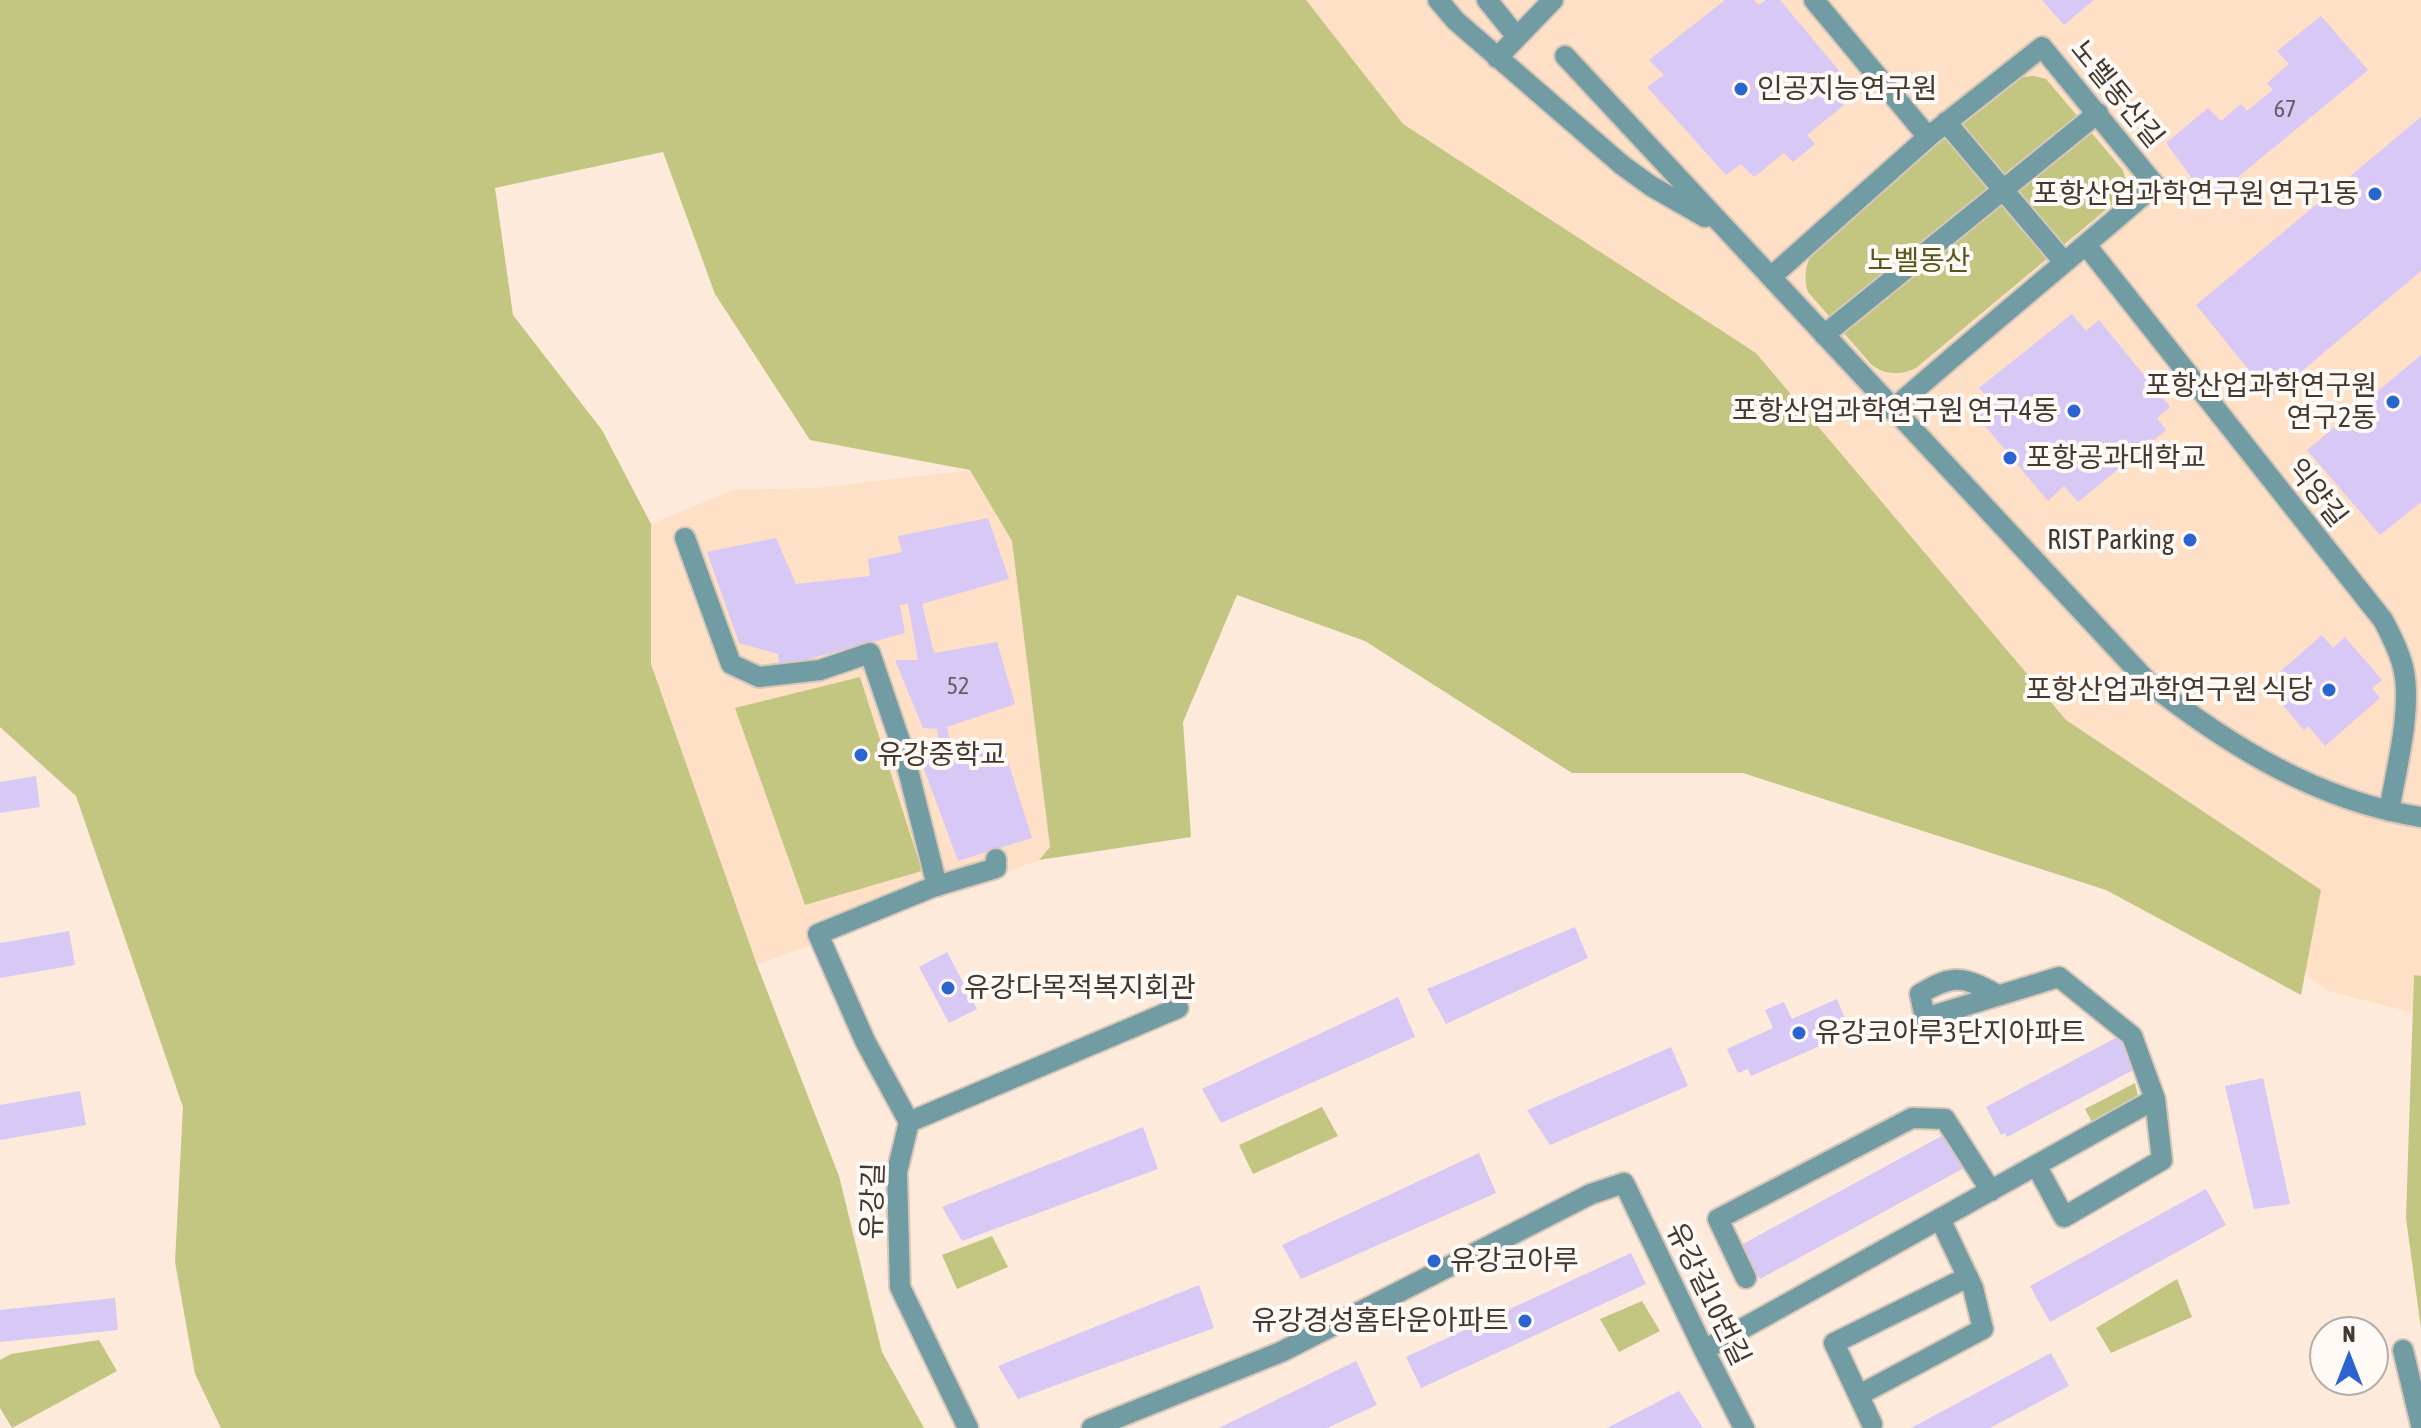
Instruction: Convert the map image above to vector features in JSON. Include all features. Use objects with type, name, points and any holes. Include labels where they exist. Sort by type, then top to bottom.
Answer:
[{"type":"street","points":[[1438,0],[1497,58],[1622,165],[1728,232]]},
{"type":"street","points":[[1487,0],[1517,37]]},
{"type":"street","points":[[1497,58],[1553,0]]},
{"type":"street","points":[[1814,0],[1928,137]]},
{"type":"street","name":"노벨동산길","points":[[1771,277],[1928,137],[2042,47],[2155,185],[1892,410]]},
{"type":"street","points":[[1565,56],[2148,682],[2203,724],[2266,763],[2351,802],[2421,817]]},
{"type":"street","points":[[1824,335],[2098,113]]},
{"type":"street","points":[[1946,122],[2064,262]]},
{"type":"street","name":"익양길","points":[[2086,245],[2383,620],[2403,668],[2405,689],[2403,730],[2389,811]]},
{"type":"street","points":[[685,538],[731,664],[759,677],[820,670],[870,653],[903,750],[937,886]]},
{"type":"street","points":[[996,859],[996,868],[937,886],[818,934],[865,1041],[909,1122],[1178,1008]]},
{"type":"street","points":[[1998,995],[2059,977],[2132,1036],[2155,1099],[2162,1160],[2064,1217],[2036,1165]]},
{"type":"street","points":[[1704,1350],[2155,1099]]},
{"type":"street","points":[[1746,1278],[1718,1219],[1912,1118],[1945,1119],[1991,1191]]},
{"type":"street","name":"유강길","points":[[909,1122],[897,1172],[900,1287],[968,1428]]},
{"type":"street","name":"유강길10번길","points":[[1092,1428],[1281,1352],[1579,1200],[1624,1183],[1744,1428]]},
{"type":"street","points":[[1859,1395],[1983,1329],[1968,1277],[1940,1219]]},
{"type":"street","points":[[1872,1424],[1834,1343],[1968,1277]]},
{"type":"street","points":[[2403,1350],[2416,1386],[2421,1425]]},
{"type":"shaded area","name":"포항공과대학교","points":[[1109,0],[2421,0],[2421,1015],[2328,991],[2009,756]]},
{"type":"shaded area","name":"유강중학교","points":[[971,470],[1012,541],[1050,847],[1039,860],[757,965],[651,664],[651,524],[733,490],[816,488]]},
{"type":"green space","points":[[0,0],[1306,0],[1403,124],[1756,353],[2066,720],[2321,890],[2301,995],[2106,890],[1743,773],[1572,773],[1365,641],[1237,595],[1183,722],[1191,837],[1039,860],[1050,847],[1012,541],[970,470],[810,440],[715,294],[663,152],[495,188],[513,315],[602,430],[651,524],[651,664],[757,965],[839,1176],[882,1352],[924,1428],[221,1428],[195,1374],[175,1262],[183,1107],[76,796],[0,727]]},
{"type":"green space","name":"노벨동산","points":[[2020,77],[2046,79],[2122,169],[2126,183],[2121,197],[1916,368],[1892,373],[1876,368],[1808,292],[1806,268],[1811,254],[1826,235],[2013,82]]},
{"type":"green space","points":[[860,677],[922,871],[805,905],[735,708]]},
{"type":"green space","points":[[2414,975],[2421,976],[2421,1329],[2406,1218]]},
{"type":"green space","points":[[2135,1083],[2139,1100],[2094,1126],[2085,1109]]},
{"type":"green space","points":[[1322,1107],[1338,1136],[1253,1174],[1239,1145]]},
{"type":"green space","points":[[992,1236],[1008,1267],[957,1289],[942,1255]]},
{"type":"green space","points":[[2177,1279],[2192,1317],[2111,1353],[2096,1328]]},
{"type":"green space","points":[[1642,1301],[1660,1331],[1619,1352],[1600,1319]]},
{"type":"green space","points":[[99,1340],[117,1371],[12,1428],[0,1408],[0,1360],[11,1354]]},
{"type":"building","name":"인공지능연구원","points":[[1725,0],[1754,0],[1759,5],[1766,0],[1780,0],[1846,79],[1832,91],[1844,105],[1807,135],[1815,144],[1793,162],[1784,153],[1754,177],[1741,164],[1726,175],[1647,87],[1664,75],[1649,60]]},
{"type":"building","points":[[2042,0],[2094,0],[2064,25]]},
{"type":"building","points":[[2321,16],[2368,70],[2209,201],[2166,143],[2208,108],[2221,121],[2241,104],[2247,111],[2273,90],[2267,83],[2289,64],[2277,51]]},
{"type":"building","name":"포항산업과학연구원 연구1동","points":[[2421,117],[2421,271],[2271,397],[2196,305]]},
{"type":"building","name":"포항산업과학연구원 연구4동","points":[[2072,314],[2086,331],[2099,320],[2170,407],[2157,418],[2166,430],[2078,502],[2064,486],[2048,501],[1976,415],[1992,403],[1979,388]]},
{"type":"building","name":"포항산업과학연구원 연구2동","points":[[2421,355],[2421,502],[2380,535],[2307,450]]},
{"type":"building","points":[[988,518],[1009,579],[922,604],[934,653],[997,642],[1015,704],[947,727],[953,755],[1003,746],[1032,838],[958,861],[921,761],[942,757],[937,729],[923,728],[895,660],[918,660],[908,604],[900,605],[905,633],[779,667],[778,654],[739,643],[707,552],[776,538],[796,584],[870,576],[868,559],[902,552],[898,536]]},
{"type":"building","name":"포항산업과학연구원 식당","points":[[2322,635],[2333,648],[2345,637],[2382,680],[2372,688],[2380,698],[2325,746],[2308,726],[2304,730],[2278,699],[2287,692],[2274,677]]},
{"type":"building","points":[[36,776],[40,807],[0,813],[0,782]]},
{"type":"building","points":[[1575,927],[1588,958],[1446,1024],[1427,989]]},
{"type":"building","points":[[69,931],[75,965],[0,978],[0,943]]},
{"type":"building","name":"유강다목적복지회관","points":[[947,952],[977,1009],[949,1023],[919,967]]},
{"type":"building","points":[[1398,997],[1415,1037],[1221,1123],[1202,1089]]},
{"type":"building","name":"유강코아루3단지아파트","points":[[1837,999],[1847,1023],[1834,1028],[1838,1038],[1751,1076],[1748,1069],[1738,1073],[1727,1049],[1773,1028],[1765,1010],[1784,1002],[1792,1019]]},
{"type":"building","points":[[2123,1034],[2135,1069],[2007,1137],[2005,1133],[2001,1135],[1986,1107]]},
{"type":"building","points":[[1671,1047],[1688,1086],[1550,1145],[1527,1110]]},
{"type":"building","points":[[2263,1078],[2290,1204],[2254,1209],[2225,1086]]},
{"type":"building","points":[[80,1091],[86,1125],[0,1140],[0,1105]]},
{"type":"building","points":[[1143,1127],[1158,1169],[962,1241],[942,1207]]},
{"type":"building","points":[[1947,1133],[1966,1167],[1760,1279],[1741,1245]]},
{"type":"building","points":[[1479,1153],[1496,1193],[1301,1279],[1282,1245]]},
{"type":"building","points":[[2206,1189],[2226,1225],[2050,1322],[2030,1286]]},
{"type":"building","name":"유강경성홈타운아파트","points":[[1631,1253],[1646,1284],[1421,1388],[1406,1357]]},
{"type":"building","points":[[1199,1285],[1214,1328],[1018,1399],[998,1366]]},
{"type":"building","points":[[115,1298],[118,1330],[0,1342],[0,1310]]},
{"type":"building","points":[[2051,1353],[2069,1386],[1990,1428],[1911,1428]]},
{"type":"building","points":[[1356,1361],[1377,1405],[1327,1428],[1219,1428]]},
{"type":"building","points":[[1679,1391],[1703,1428],[1607,1428]]},
{"type":"place","name":"인공지능연구원","points":[[1741,89]]},
{"type":"place","name":"포항산업과학연구원 연구1동","points":[[2375,194]]},
{"type":"place","name":"포항산업과학연구원 연구2동","points":[[2393,402]]},
{"type":"place","name":"포항산업과학연구원 연구4동","points":[[2074,411]]},
{"type":"place","name":"포항공과대학교","points":[[2010,458]]},
{"type":"place","name":"RIST Parking","points":[[2190,540]]},
{"type":"place","name":"포항산업과학연구원 식당","points":[[2329,690]]},
{"type":"place","name":"유강중학교","points":[[861,755]]},
{"type":"place","name":"유강다목적복지회관","points":[[948,988]]},
{"type":"place","name":"유강코아루3단지아파트","points":[[1799,1033]]},
{"type":"place","name":"유강코아루","points":[[1434,1261]]},
{"type":"place","name":"유강경성홈타운아파트","points":[[1525,1321]]}]
